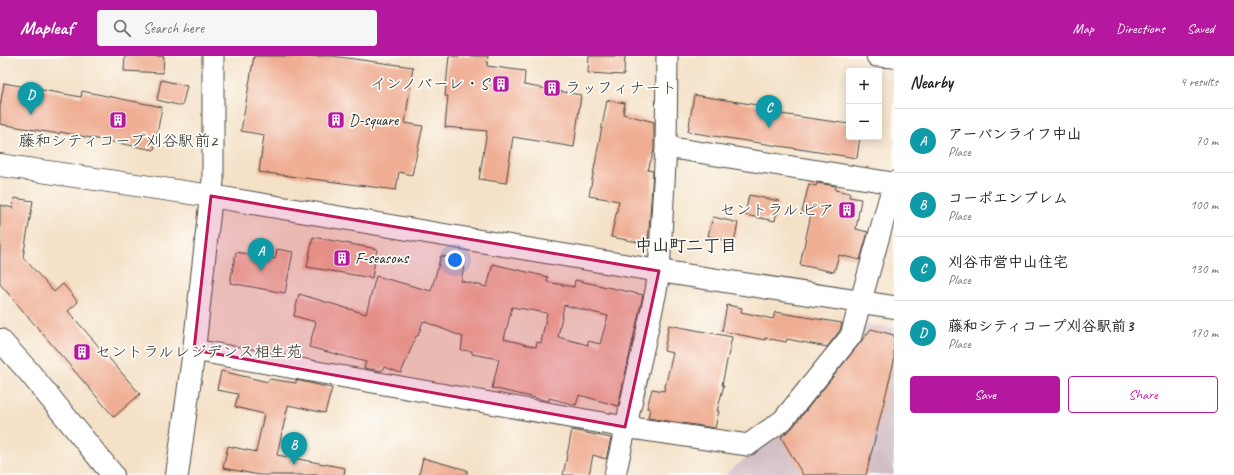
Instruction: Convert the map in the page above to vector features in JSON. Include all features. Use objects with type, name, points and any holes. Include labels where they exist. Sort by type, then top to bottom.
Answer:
[{"type":"street","points":[[177,475],[194,350],[213,181],[213,56]]},
{"type":"street","points":[[615,475],[656,291],[659,271],[666,147],[667,56]]},
{"type":"street","points":[[878,56],[894,57]]},
{"type":"street","points":[[194,350],[625,428],[748,445],[783,420],[851,336],[894,183],[666,147]]},
{"type":"street","points":[[0,165],[211,196],[659,271],[894,307]]},
{"type":"street","points":[[0,340],[29,372],[113,475]]},
{"type":"highlighted area","points":[[211,196],[659,271],[625,427],[194,350]]},
{"type":"shaded area","points":[[866,324],[894,328],[894,475],[724,475],[789,425],[823,384]]},
{"type":"building","points":[[125,56],[164,56],[163,73],[124,71]]},
{"type":"building","name":"D-square","points":[[254,56],[332,56],[413,67],[405,123],[423,126],[412,175],[399,172],[396,190],[259,172],[264,135],[241,131]]},
{"type":"building","points":[[449,56],[488,56],[487,66],[525,71],[524,85],[581,95],[574,147],[513,137],[506,183],[479,179],[487,131],[445,127],[448,96],[445,96]]},
{"type":"building","points":[[589,56],[625,56],[624,75],[588,73]]},
{"type":"building","points":[[161,80],[187,86],[182,106],[157,100]]},
{"type":"building","points":[[4,83],[81,97],[82,91],[162,107],[154,150],[60,132],[59,134],[0,124],[0,107]]},
{"type":"building","points":[[694,95],[782,109],[781,114],[846,124],[846,140],[860,140],[857,158],[688,132]]},
{"type":"building","points":[[607,100],[625,103],[623,114],[654,122],[654,150],[648,170],[653,171],[648,244],[611,237],[619,201],[589,196]]},
{"type":"building","points":[[817,183],[836,186],[835,190],[850,193],[849,197],[861,199],[856,229],[868,232],[860,260],[839,255],[834,272],[800,265],[811,214],[802,212],[809,184],[816,186]]},
{"type":"building","points":[[749,195],[779,201],[775,221],[745,215]]},
{"type":"building","name":"セントラルレジデンス相生苑","points":[[14,198],[33,201],[23,257],[54,292],[63,284],[78,302],[68,311],[140,394],[114,417],[0,284],[0,205],[13,208]]},
{"type":"building","points":[[713,217],[738,223],[734,243],[708,236]]},
{"type":"building","name":"F-seasons","points":[[313,237],[377,249],[372,278],[307,267]]},
{"type":"building","points":[[277,249],[293,252],[285,293],[230,283],[236,252],[275,259]]},
{"type":"building","points":[[441,256],[465,261],[461,281],[487,287],[493,264],[548,277],[547,282],[574,287],[575,280],[643,295],[618,406],[579,395],[576,405],[549,398],[549,401],[492,388],[499,359],[472,354],[472,351],[461,350],[463,337],[423,321],[418,336],[416,336],[401,373],[384,367],[382,371],[364,368],[366,362],[309,347],[316,322],[294,316],[299,294],[366,314],[376,276],[431,291]],"holes":[[[564,305],[608,316],[600,344],[588,341],[588,345],[558,337]],[[512,307],[547,313],[541,343],[537,342],[536,347],[504,339]]]},
{"type":"building","points":[[727,305],[742,308],[741,312],[773,319],[775,312],[842,323],[840,330],[827,347],[787,339],[786,342],[765,338],[765,340],[722,331]]},
{"type":"building","points":[[669,325],[732,337],[715,428],[648,418],[650,409],[647,408],[652,389],[664,391],[673,353],[664,351]]},
{"type":"building","points":[[871,329],[894,335],[894,361],[866,475],[803,475],[781,437],[792,428]]},
{"type":"building","points":[[221,371],[268,382],[269,379],[296,383],[296,380],[332,388],[325,413],[288,405],[277,455],[345,468],[344,475],[259,475],[223,468],[228,446],[256,452],[264,414],[235,407],[238,394],[217,390]]},
{"type":"building","points":[[572,430],[611,438],[606,459],[593,455],[589,475],[563,475]]},
{"type":"building","points":[[423,458],[467,470],[467,475],[419,475]]},
{"type":"place","name":"インノバーレ・S","points":[[501,84]]},
{"type":"place","name":"ラッフィナート","points":[[552,88]]},
{"type":"place","name":"藤和シティコープ刈谷駅前3","points":[[31,115]]},
{"type":"place","name":"藤和シティコープ刈谷駅前2","points":[[118,120]]},
{"type":"place","name":"D-square","points":[[336,120]]},
{"type":"place","name":"刈谷市営中山住宅","points":[[769,128]]},
{"type":"place","name":"セントラル.ピア","points":[[847,210]]},
{"type":"place","name":"F-seasons","points":[[342,258]]},
{"type":"place","name":"アーバンライフ中山","points":[[261,271]]},
{"type":"place","name":"セントラルレジデンス相生苑","points":[[82,352]]},
{"type":"place","name":"コーポエンブレム","points":[[294,465]]},
{"type":"district","name":"中山町二丁目","points":[[686,245]]}]
